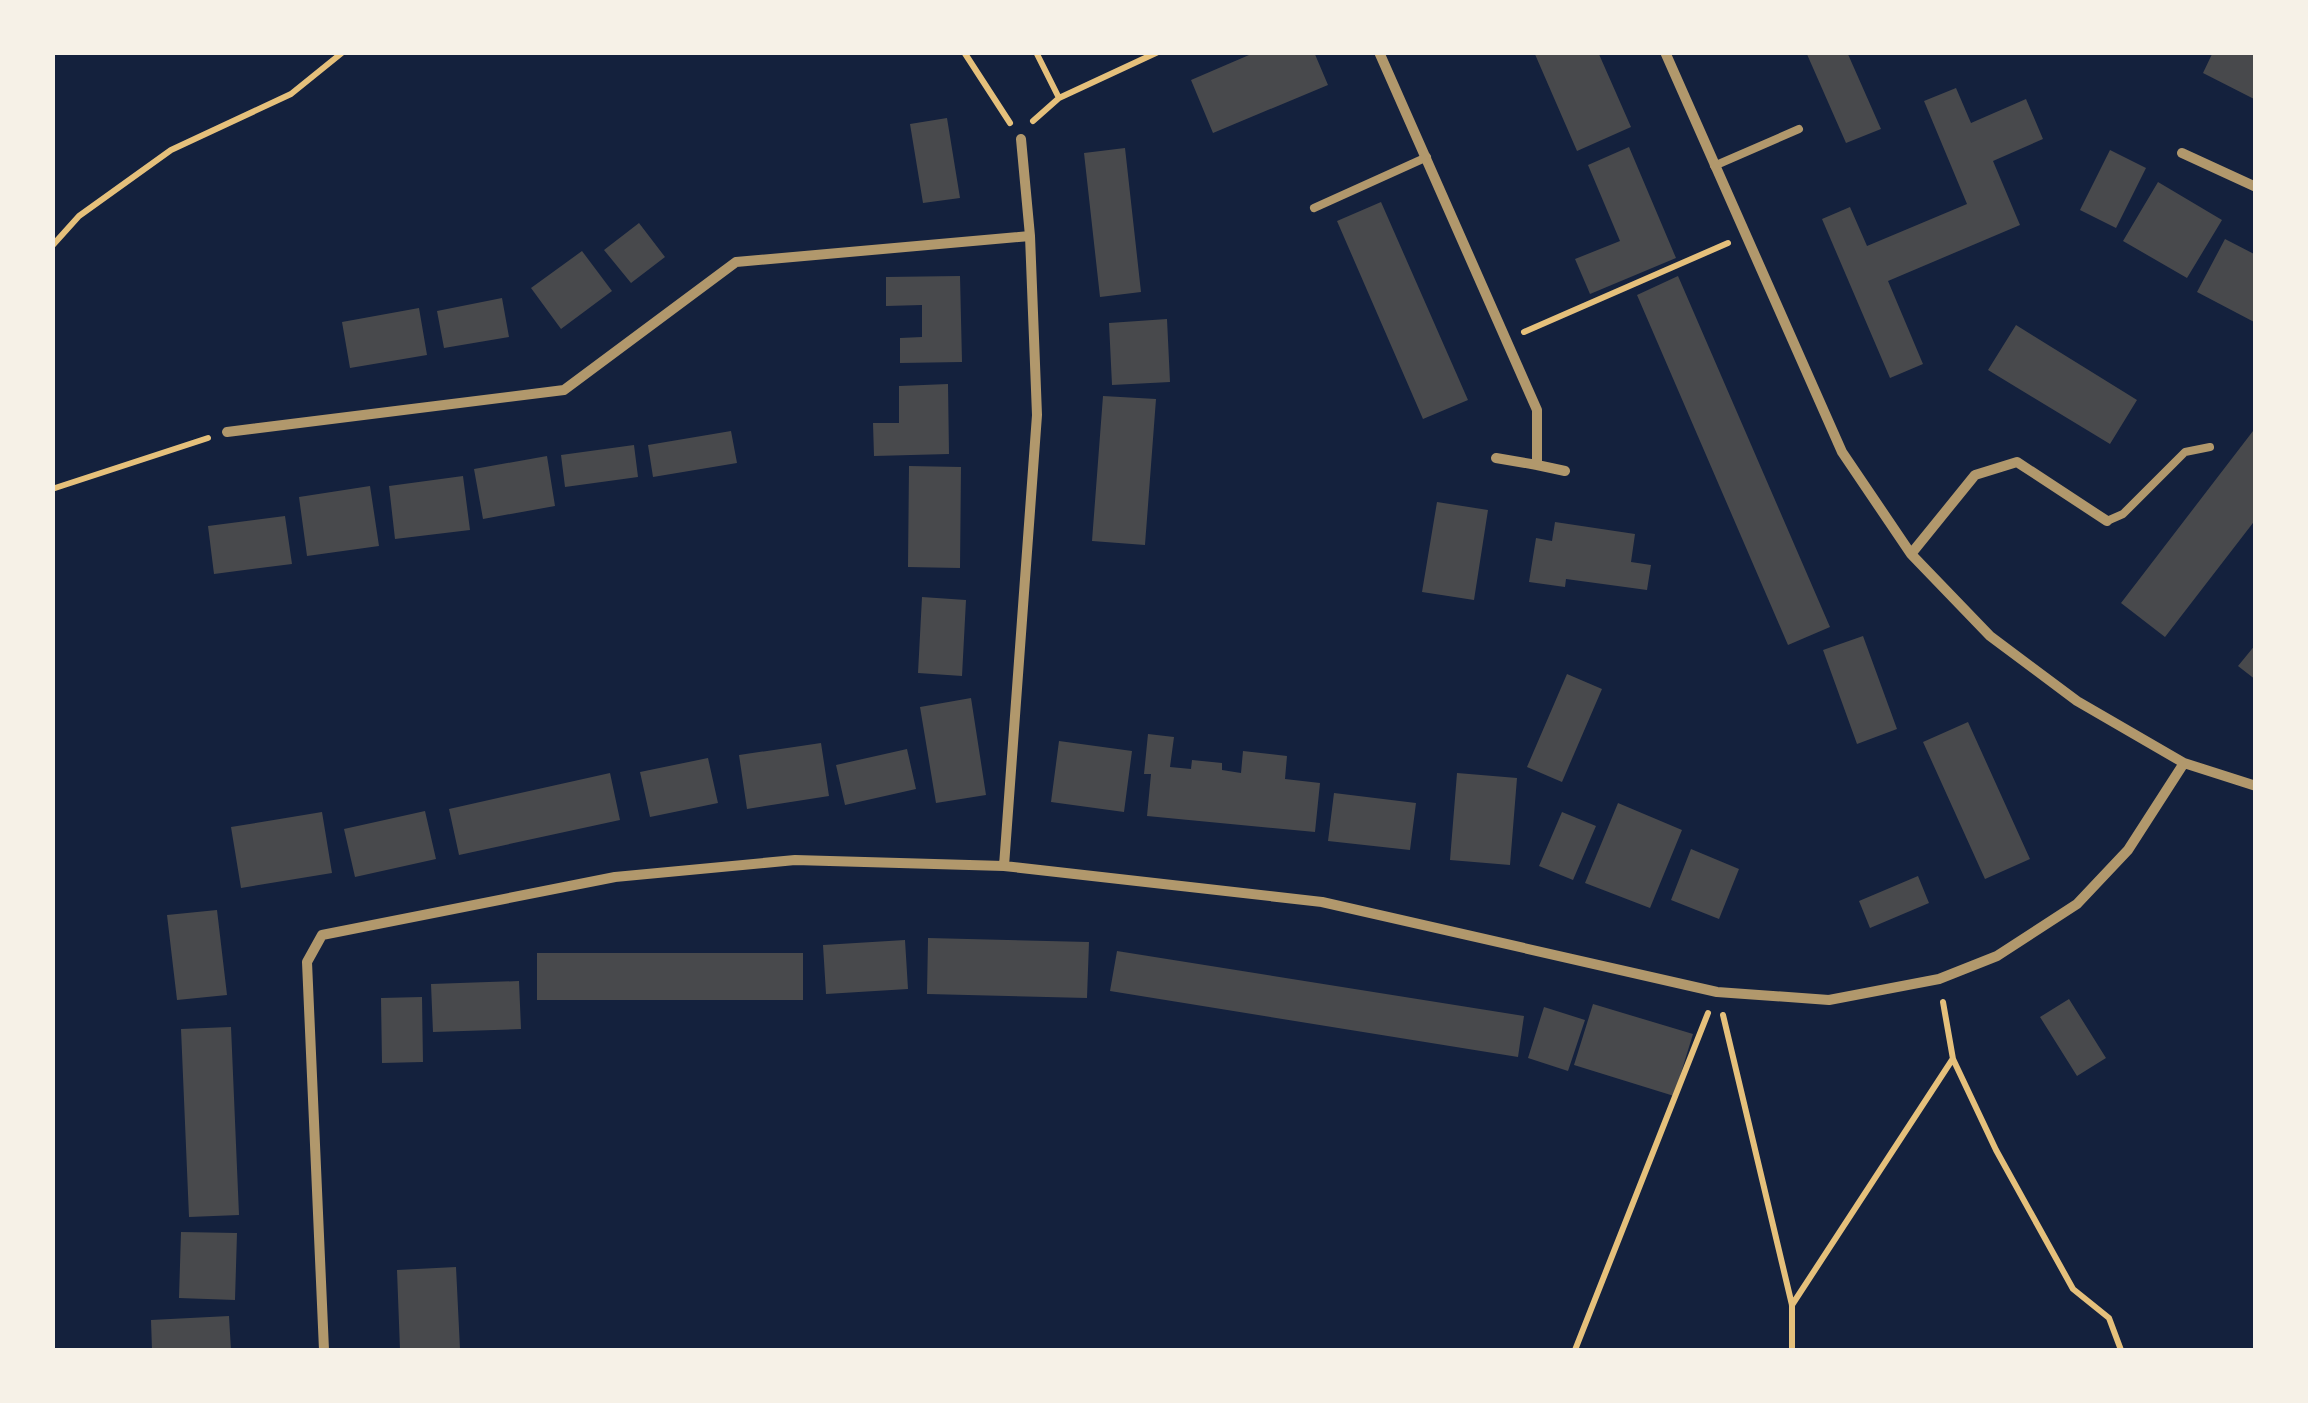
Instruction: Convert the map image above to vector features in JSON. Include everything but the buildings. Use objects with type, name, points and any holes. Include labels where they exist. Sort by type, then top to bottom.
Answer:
[{"type":"street","points":[[1379,52],[1537,410],[1537,466]]},
{"type":"street","points":[[1664,52],[1842,452],[1911,554],[1990,636],[2077,701],[2184,762],[2256,786]]},
{"type":"street","points":[[1004,866],[1037,414],[1030,236],[1020,139]]},
{"type":"street","points":[[2182,153],[2256,187]]},
{"type":"street","points":[[228,432],[564,390],[736,262],[1030,236]]},
{"type":"street","points":[[1496,458],[1565,471]]},
{"type":"street","points":[[1911,554],[1975,475],[2017,462],[2107,521]]},
{"type":"street","points":[[324,1350],[307,962],[322,935],[615,877],[795,860],[1004,866],[1322,902],[1717,992],[1830,1000],[1939,979],[1998,956],[2076,904],[2128,850],[2184,762]]},
{"type":"lane","points":[[1714,166],[1800,130]]},
{"type":"lane","points":[[1314,208],[1427,157]]},
{"type":"lane","points":[[2107,521],[2123,514],[2184,452],[2210,447]]},
{"type":"path","points":[[52,246],[79,216],[171,150],[291,94],[343,52]]},
{"type":"path","points":[[964,52],[1020,139],[1031,122],[1060,98],[1158,52]]},
{"type":"path","points":[[1036,52],[1060,98]]},
{"type":"path","points":[[1508,339],[1748,235]]},
{"type":"path","points":[[52,489],[228,432]]},
{"type":"path","points":[[1939,979],[1953,1059],[1996,1150],[2073,1289],[2108,1318],[2121,1350]]},
{"type":"path","points":[[1717,992],[1792,1305],[1792,1350]]},
{"type":"path","points":[[1575,1350],[1717,992]]},
{"type":"path","points":[[1792,1305],[1953,1059]]}]
